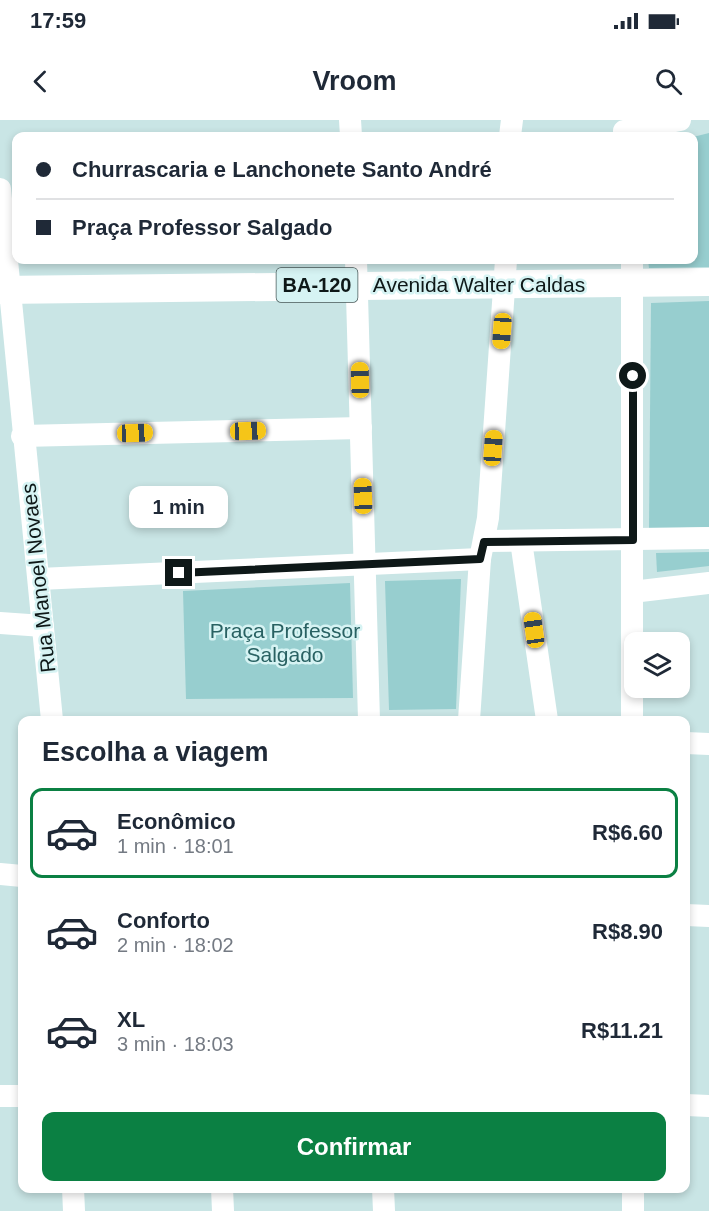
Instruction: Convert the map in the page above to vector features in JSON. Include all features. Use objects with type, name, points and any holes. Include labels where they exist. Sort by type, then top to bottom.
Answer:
[{"type":"main road","name":"Avenida Walter Caldas","points":[[4,290],[357,272],[633,271]]},
{"type":"main road","name":"BA-120","points":[[633,271],[709,282]]},
{"type":"street","points":[[624,129],[680,120]]},
{"type":"street","name":"Rua Manoel Novaes","points":[[0,189],[4,290],[39,579],[52,716]]},
{"type":"street","points":[[632,716],[633,271]]},
{"type":"street","points":[[357,272],[369,716]]},
{"type":"street","points":[[469,716],[505,272]]},
{"type":"street","points":[[22,436],[361,428]]},
{"type":"street","points":[[39,579],[366,564],[482,550],[521,541],[709,538]]},
{"type":"street","points":[[521,541],[546,716]]},
{"type":"street","points":[[632,592],[709,583]]},
{"type":"street","points":[[0,623],[43,626]]},
{"type":"street","points":[[690,743],[709,744]]},
{"type":"street","points":[[0,874],[18,876]]},
{"type":"street","points":[[690,915],[709,916]]},
{"type":"street","points":[[0,1096],[18,1096]]},
{"type":"street","points":[[690,1105],[709,1106]]},
{"type":"street","points":[[73,1193],[74,1211]]},
{"type":"street","points":[[222,1193],[223,1211]]},
{"type":"street","points":[[383,1193],[384,1211]]},
{"type":"street","points":[[633,1193],[633,1211]]},
{"type":"green space","points":[[709,133],[709,267],[649,268],[648,264],[698,264],[698,136]]},
{"type":"green space","points":[[709,301],[709,527],[649,529],[651,303]]},
{"type":"green space","points":[[709,552],[709,566],[657,572],[656,553]]},
{"type":"green space","name":"Praça Professor Salgado","points":[[461,579],[456,709],[389,710],[385,581]]},
{"type":"green space","name":"Praça Professor Salgado","points":[[350,583],[353,698],[186,699],[183,591]]},
{"type":"route","points":[[179,573],[480,559],[484,542],[633,540],[633,376]]}]
